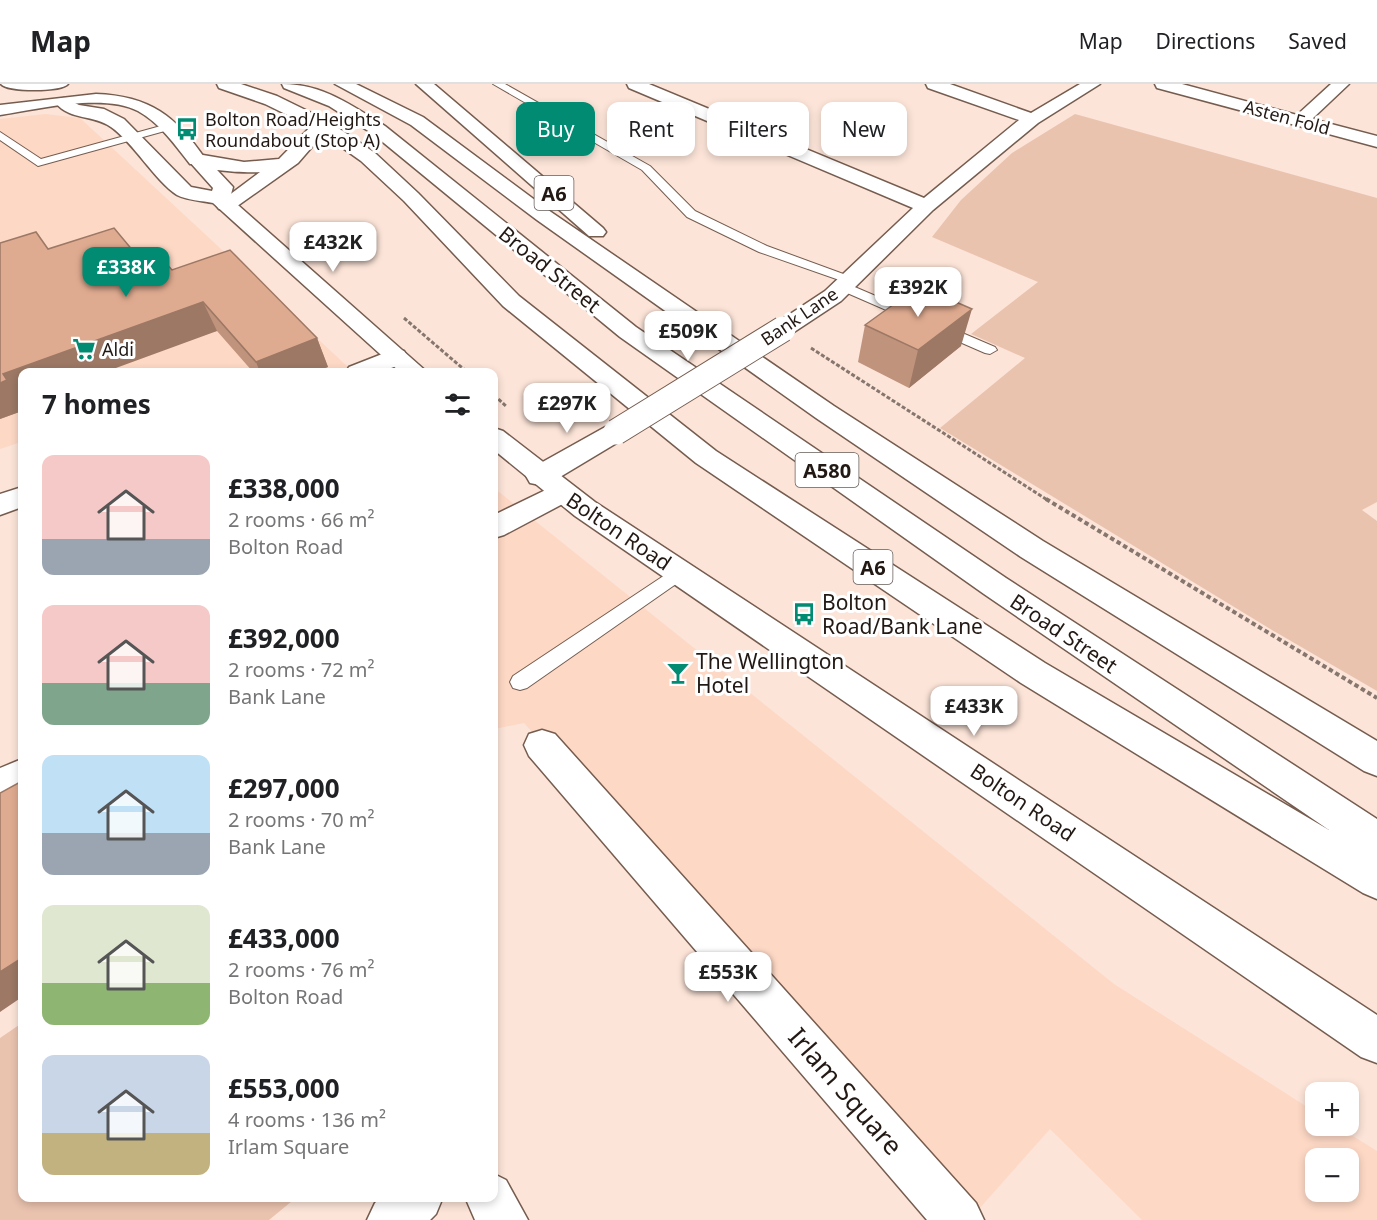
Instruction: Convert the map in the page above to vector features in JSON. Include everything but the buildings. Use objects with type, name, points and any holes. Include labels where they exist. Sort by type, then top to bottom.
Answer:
[{"type":"main road","points":[[9,84],[60,84]]},
{"type":"main road","name":"A6","points":[[225,84],[271,100],[322,125],[368,157],[411,197],[512,301],[706,457],[1033,673],[1377,880]]},
{"type":"main road","name":"Broad Street","points":[[290,84],[335,102],[379,130],[628,332],[995,586],[1377,841]]},
{"type":"main road","name":"Broad Street","points":[[343,84],[417,121],[544,216],[825,412],[1032,549],[1377,760]]},
{"type":"main road","name":"A6","points":[[424,84],[568,205],[677,309]]},
{"type":"main road","points":[[634,84],[926,206]]},
{"type":"main road","points":[[934,84],[1032,119]]},
{"type":"main road","name":"Bank Lane","points":[[498,525],[616,432],[783,329],[846,283],[926,206],[1032,119],[1092,84]]},
{"type":"main road","name":"Asten Fold","points":[[1163,84],[1377,142]]},
{"type":"main road","points":[[1300,121],[1341,84]]},
{"type":"main road","points":[[0,110],[94,98],[135,103],[145,108],[168,128],[223,187],[223,202]]},
{"type":"main road","points":[[65,103],[74,109],[109,117],[184,190],[223,202],[410,368]]},
{"type":"main road","points":[[223,202],[284,163],[305,146],[322,125]]},
{"type":"main road","points":[[197,160],[244,168],[284,163]]},
{"type":"main road","points":[[367,368],[395,356]]},
{"type":"main road","name":"Bolton Road","points":[[498,440],[551,484],[1377,1041]]},
{"type":"main road","points":[[0,505],[18,498]]},
{"type":"main road","name":"Irlam Square","points":[[543,745],[959,1220]]},
{"type":"main road","points":[[0,787],[18,777]]},
{"type":"main road","points":[[392,1220],[413,1202]]},
{"type":"main road","points":[[492,1202],[503,1220]]},
{"type":"lane","points":[[498,84],[646,168],[691,214],[763,249],[846,283],[990,350]]},
{"type":"lane","points":[[0,135],[38,163],[168,128]]},
{"type":"lane","points":[[520,682],[680,572]]},
{"type":"path","points":[[783,329],[1052,502],[1303,656],[1377,698]]},
{"type":"shaded area","points":[[45,114],[80,118],[348,367],[18,368],[18,443],[0,449],[0,119]]},
{"type":"shaded area","points":[[1075,114],[1377,198],[1377,502],[1362,510],[1377,521],[1377,691],[1272,630],[940,428],[1025,358],[971,334],[1038,282],[932,237],[961,200],[1012,153]]},
{"type":"shaded area","points":[[498,491],[1114,984],[1305,1106],[1305,1136],[1353,1136],[1377,1151],[1377,1220],[1142,1220],[1050,1129],[978,1210],[524,723],[498,728]]},
{"type":"shaded area","points":[[18,1026],[18,1202],[291,1202],[269,1220],[0,1220],[0,1038]]},
{"type":"place","name":"Bolton Road/Heights Roundabout (Stop A)","points":[[187,129]]},
{"type":"place","name":"Aldi","points":[[84,349]]},
{"type":"place","name":"Bolton Road/Bank Lane","points":[[804,614]]},
{"type":"place","name":"The Wellington Hotel","points":[[678,673]]}]
